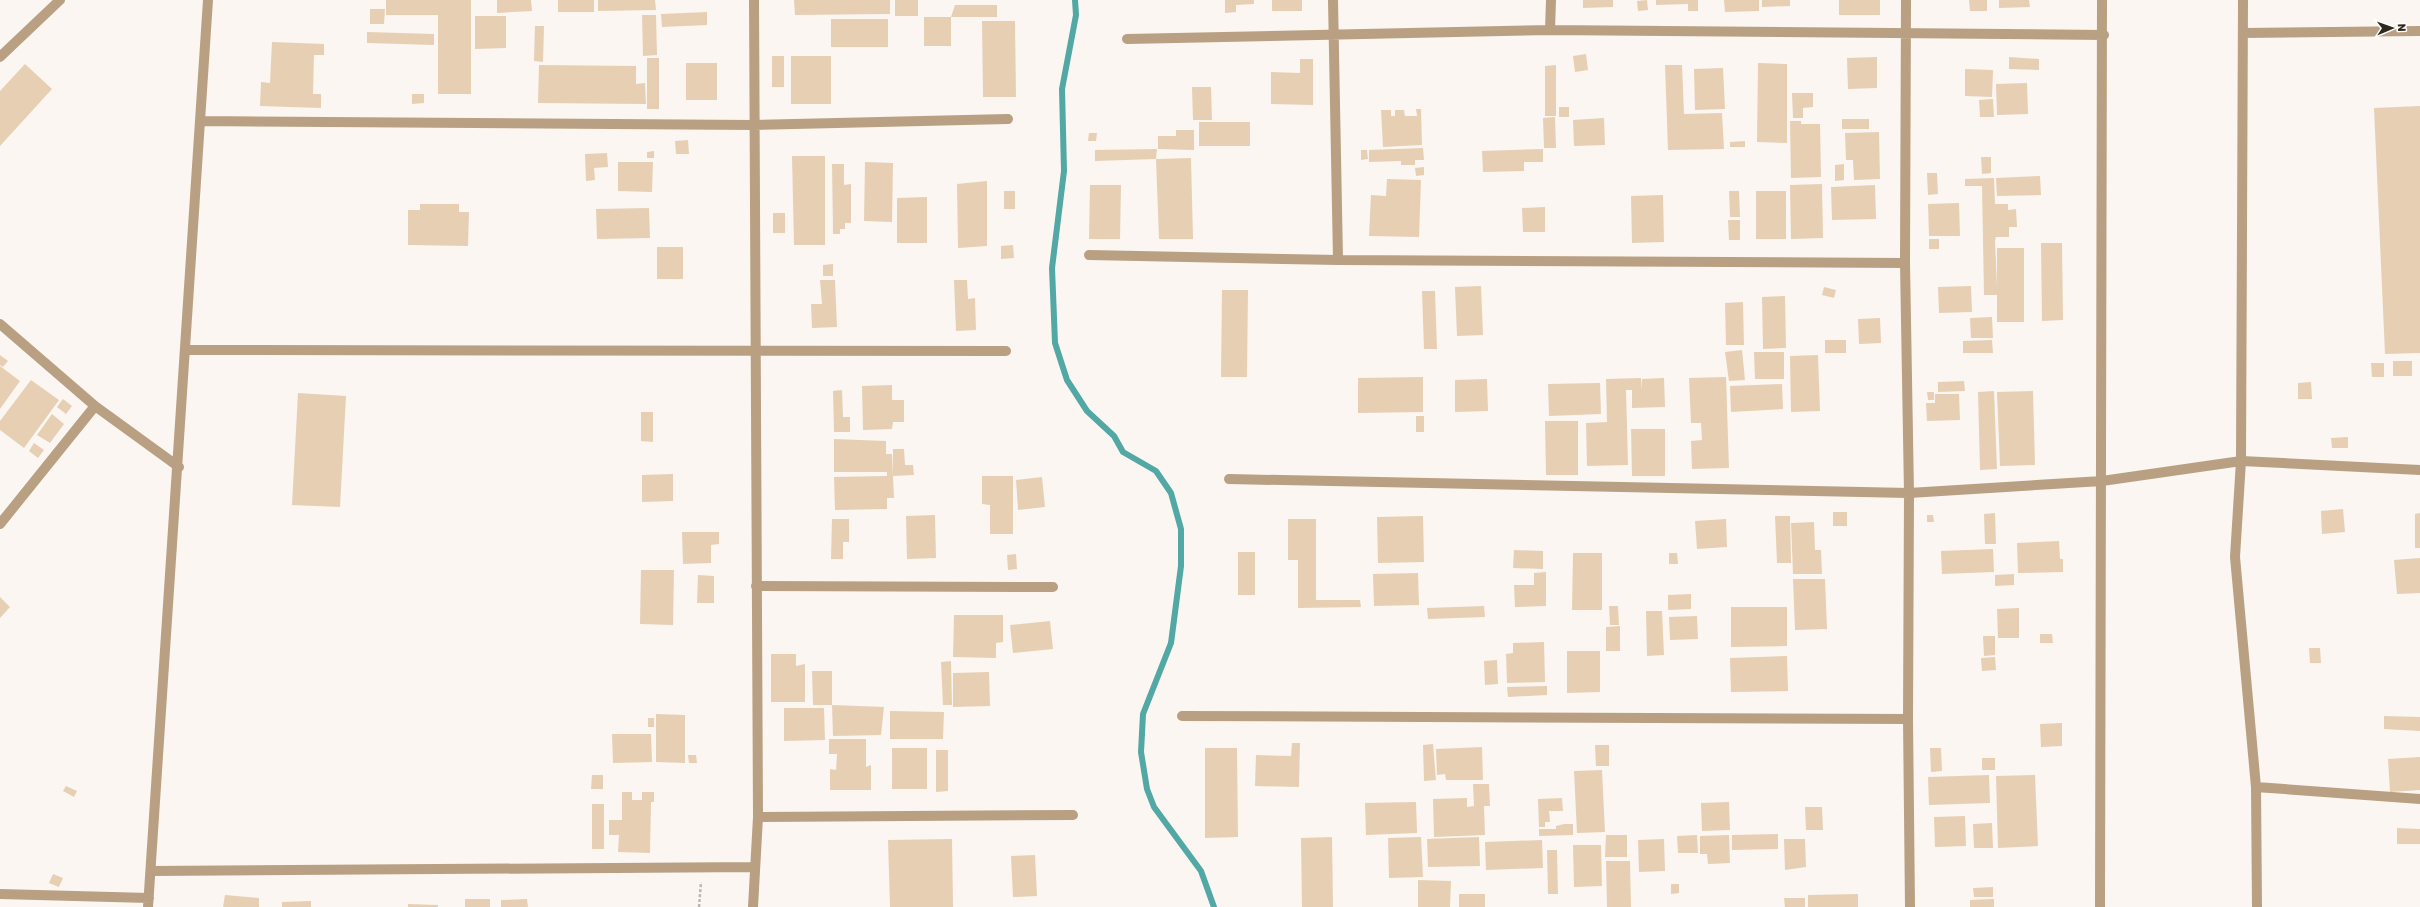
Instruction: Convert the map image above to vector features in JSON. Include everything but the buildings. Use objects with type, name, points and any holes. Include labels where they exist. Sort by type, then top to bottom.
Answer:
[{"type":"street","points":[[0,57],[60,0]]},
{"type":"street","points":[[0,894],[149,902],[179,467],[185,350],[208,0]]},
{"type":"street","points":[[753,907],[758,817],[753,125],[754,0]]},
{"type":"street","points":[[1333,0],[1338,260]]},
{"type":"street","points":[[1550,30],[1551,0]]},
{"type":"street","points":[[1906,0],[1905,263],[1909,493],[1908,719],[1910,907]]},
{"type":"street","points":[[2100,907],[2104,35],[2102,0]]},
{"type":"street","points":[[2243,0],[2241,460],[2235,557],[2256,787],[2257,907]]},
{"type":"street","points":[[1126,39],[1333,36],[1550,30],[2104,35]]},
{"type":"street","points":[[2243,33],[2420,30]]},
{"type":"street","points":[[200,120],[753,125],[1008,119]]},
{"type":"street","points":[[1089,255],[1338,260],[1905,263]]},
{"type":"street","points":[[0,324],[95,406],[179,467]]},
{"type":"street","points":[[185,350],[1006,351]]},
{"type":"street","points":[[0,524],[95,406]]},
{"type":"street","points":[[1229,479],[1909,493],[2102,481],[2241,460],[2420,470]]},
{"type":"street","points":[[756,586],[1053,587]]},
{"type":"street","points":[[1182,716],[1908,719]]},
{"type":"street","points":[[2256,787],[2420,799]]},
{"type":"street","points":[[758,817],[1072,815]]},
{"type":"street","points":[[151,871],[755,867]]},
{"type":"path","points":[[699,907],[702,868]]},
{"type":"waterway","points":[[1075,0],[1076,15],[1062,89],[1064,171],[1052,268],[1055,343],[1067,380],[1087,411],[1114,436],[1123,452],[1156,471],[1171,493],[1181,529],[1181,566],[1171,643],[1143,714],[1141,752],[1147,789],[1154,807],[1201,871],[1214,907]]}]
